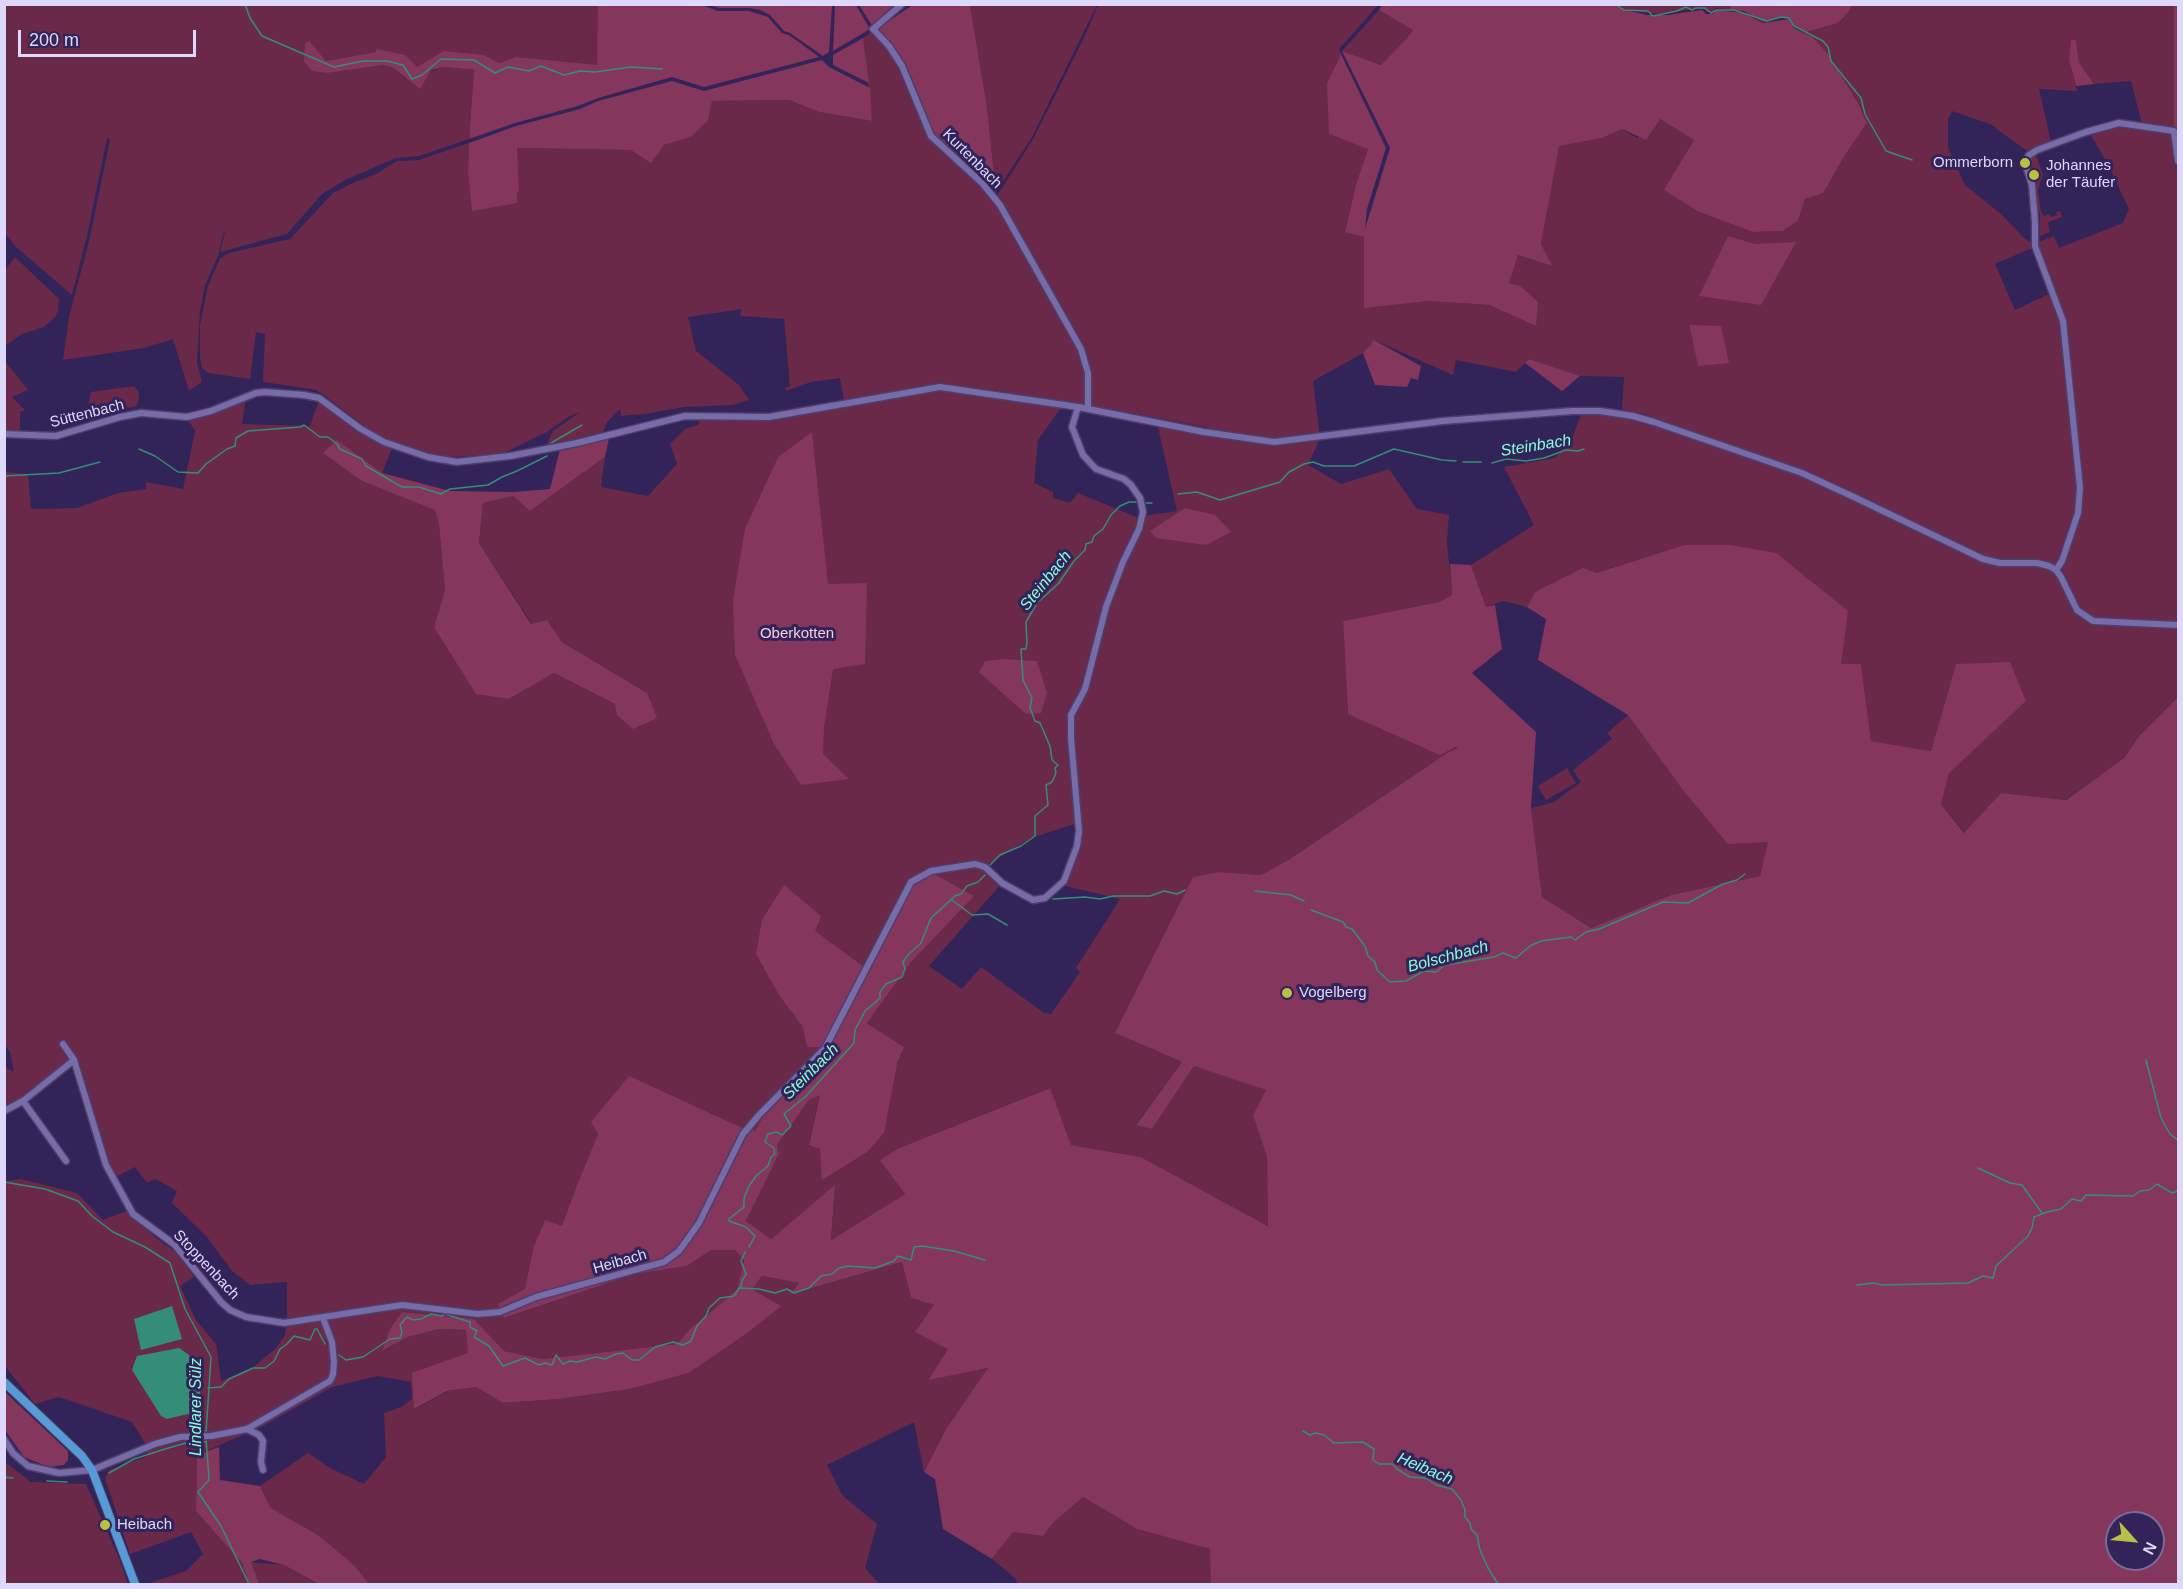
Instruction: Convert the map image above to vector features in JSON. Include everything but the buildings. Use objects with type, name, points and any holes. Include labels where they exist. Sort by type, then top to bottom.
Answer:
[{"type":"main road","points":[[4,1382],[82,1455],[92,1470],[135,1584]]},
{"type":"street","name":"Kurtenbach","points":[[902,4],[873,29],[889,46],[902,66],[931,136],[982,183],[1000,205],[1081,349],[1088,373],[1088,409]]},
{"type":"street","points":[[2056,570],[2062,561],[2078,513],[2080,488],[2063,321],[2035,246],[2036,222],[2032,185],[2025,163],[2029,155],[2037,150],[2119,123],[2174,131],[2178,161]]},
{"type":"street","name":"Süttenbach","points":[[4,434],[56,436],[141,413],[187,417],[207,412],[256,393],[273,392],[321,399],[371,435],[415,453],[449,461],[478,460],[577,443],[677,418],[701,415],[732,418],[769,417],[940,387],[1078,407]]},
{"type":"street","points":[[1078,407],[1195,430],[1274,442],[1443,421],[1561,411],[1600,411],[1624,414],[1654,422],[1802,473],[1983,560],[2000,563],[2037,562],[2056,570],[2074,605],[2088,619],[2105,622],[2178,625]]},
{"type":"street","name":"Heibach","points":[[323,1318],[402,1305],[478,1314],[500,1312],[536,1297],[664,1262],[679,1251],[699,1223],[743,1134],[825,1048],[911,882],[931,871],[975,864],[985,867],[1002,883],[1033,900],[1040,900],[1050,895],[1064,881],[1078,839],[1071,716],[1087,684],[1106,607],[1119,569],[1140,525],[1143,507],[1138,494],[1128,482],[1096,469],[1083,455],[1072,427],[1078,407]]},
{"type":"street","name":"Stoppenbach","points":[[63,1044],[74,1059],[106,1165],[133,1214],[175,1245],[230,1310],[246,1317],[284,1323],[323,1318]]},
{"type":"street","points":[[4,1111],[23,1101],[74,1059]]},
{"type":"street","points":[[23,1101],[66,1161]]},
{"type":"street","points":[[4,1439],[13,1454],[28,1466],[59,1473],[92,1470],[155,1444],[180,1437],[211,1436],[247,1429],[330,1381],[333,1376],[334,1362],[332,1342],[323,1318]]},
{"type":"street","points":[[247,1429],[259,1435],[263,1441],[261,1461],[263,1470]]},
{"type":"green space","points":[[699,4],[718,11],[749,11],[768,17],[782,33],[789,35],[819,57],[704,87],[672,77],[515,123],[469,139],[474,70],[445,67],[431,70],[420,89],[392,67],[383,65],[328,73],[312,71],[304,61],[305,44],[309,41],[326,61],[376,52],[376,49],[405,55],[417,67],[444,51],[484,55],[499,63],[516,57],[597,65],[598,5]]},
{"type":"green space","points":[[1614,4],[1625,10],[1647,15],[1668,15],[1702,10],[1706,14],[1713,14],[1717,10],[1744,13],[1763,23],[1789,19],[1794,28],[1812,37],[1828,54],[1858,103],[1867,123],[1823,193],[1805,199],[1798,221],[1783,231],[1753,232],[1699,212],[1664,190],[1694,140],[1660,119],[1646,140],[1622,129],[1602,138],[1559,146],[1541,244],[1552,266],[1518,255],[1509,283],[1520,286],[1538,302],[1536,326],[1489,305],[1429,301],[1364,308],[1364,237],[1345,232],[1356,184],[1368,149],[1329,134],[1327,83],[1341,54],[1386,148],[1367,209],[1365,229],[1390,148],[1342,51],[1381,65],[1407,38],[1413,30],[1379,10],[1382,5]]},
{"type":"green space","points":[[1731,4],[1852,5],[1838,23],[1807,32],[1795,27],[1790,18],[1783,17],[1763,22],[1744,11],[1730,10]]},
{"type":"green space","points":[[4,5],[598,5],[598,66],[516,57],[499,63],[484,55],[417,67],[376,49],[376,52],[326,61],[308,41],[328,73],[383,65],[392,67],[406,79],[445,67],[474,70],[469,139],[419,156],[396,158],[345,180],[322,194],[287,234],[220,252],[224,231],[218,256],[205,285],[200,311],[197,362],[202,382],[189,391],[173,339],[144,348],[63,360],[69,317],[90,237],[110,139],[107,138],[87,236],[72,295],[16,247],[5,233]]},
{"type":"green space","points":[[709,5],[832,5],[829,52],[823,56],[784,31],[770,15],[760,10],[719,8]]},
{"type":"green space","points":[[835,5],[856,5],[870,29],[833,51]]},
{"type":"green space","points":[[859,5],[902,5],[873,27]]},
{"type":"green space","points":[[913,5],[970,5],[987,107],[996,192],[991,190],[934,135],[922,111],[904,61],[875,30]]},
{"type":"green space","points":[[970,5],[1097,5],[1032,137],[996,192],[987,107]]},
{"type":"green space","points":[[1098,5],[1378,5],[1339,49],[1341,54],[1327,83],[1368,149],[1356,184],[1345,231],[1364,237],[1364,307],[1429,301],[1489,305],[1536,326],[1508,283],[1518,255],[1551,266],[1541,244],[1558,146],[1602,138],[1622,129],[1637,138],[1660,119],[1694,140],[1665,190],[1699,212],[1753,232],[1783,231],[1798,221],[1805,199],[1845,155],[1867,123],[1858,103],[1828,54],[1805,33],[1838,23],[1852,5],[2174,5],[2174,131],[2178,161],[2178,622],[2090,617],[2076,604],[2070,587],[2057,571],[2073,607],[2098,623],[2178,628],[2178,697],[2139,736],[2123,759],[2065,800],[2001,793],[1965,833],[1941,804],[1949,772],[2025,702],[1956,664],[1931,751],[1871,741],[1861,665],[1841,665],[1684,545],[1535,592],[1527,607],[1504,601],[1486,607],[1471,565],[1534,525],[1504,467],[1555,458],[1573,436],[1582,412],[1631,418],[1765,461],[1801,475],[1987,562],[2042,566],[2051,562],[2000,561],[1973,553],[1875,503],[1802,471],[1644,414],[1622,410],[1624,377],[1580,376],[1529,359],[1516,372],[1456,360],[1453,375],[1374,340],[1363,353],[1313,381],[1320,438],[1308,465],[1341,484],[1389,469],[1417,509],[1449,515],[1447,542],[1452,595],[1439,602],[1343,621],[1348,714],[1458,748],[1447,753],[1290,859],[1261,875],[1220,872],[1115,1033],[1182,1062],[1136,1124],[1152,1129],[1194,1066],[1267,1090],[1253,1115],[1267,1157],[1268,1226],[1141,1157],[1071,1145],[1049,1088],[899,1148],[881,1160],[905,1194],[831,1240],[835,1186],[771,1239],[746,1221],[779,1154],[777,1145],[809,1100],[820,1094],[809,1144],[897,1064],[904,1047],[867,1023],[912,961],[867,969],[814,931],[781,998],[802,1026],[807,1047],[825,1047],[769,1106],[755,1132],[740,1127],[599,1133],[562,1227],[533,1249],[525,1289],[505,1318],[635,1274],[687,1266],[711,1250],[735,1250],[744,1260],[738,1290],[689,1330],[677,1344],[543,1359],[504,1351],[474,1319],[402,1312],[383,1351],[408,1337],[439,1329],[466,1330],[469,1353],[415,1409],[448,1391],[476,1387],[503,1403],[558,1399],[630,1389],[689,1373],[746,1334],[780,1306],[752,1289],[762,1276],[799,1283],[792,1294],[902,1262],[911,1298],[934,1305],[948,1349],[928,1379],[989,1368],[946,1429],[924,1472],[914,1422],[827,1465],[842,1495],[877,1524],[865,1568],[879,1584],[369,1584],[355,1566],[318,1535],[271,1508],[260,1486],[308,1453],[330,1468],[364,1484],[386,1457],[384,1413],[401,1407],[412,1399],[411,1382],[378,1376],[332,1387],[263,1426],[197,1455],[196,1511],[242,1563],[249,1584],[146,1584],[186,1571],[203,1554],[191,1532],[130,1554],[105,1478],[109,1470],[148,1456],[145,1443],[132,1422],[59,1397],[35,1404],[5,1366],[4,1181],[21,1179],[77,1193],[103,1220],[127,1211],[156,1238],[180,1255],[194,1277],[180,1286],[196,1320],[216,1344],[221,1381],[251,1369],[276,1348],[285,1335],[287,1282],[250,1285],[232,1271],[207,1237],[172,1203],[177,1191],[155,1179],[147,1183],[135,1167],[113,1178],[74,1060],[31,1096],[5,1110],[5,1067],[14,1072],[10,1052],[4,1043],[5,472],[28,474],[31,509],[77,508],[118,493],[146,489],[146,482],[183,489],[195,431],[187,418],[246,397],[242,424],[310,426],[319,400],[393,446],[382,473],[337,440],[362,481],[435,509],[439,525],[445,590],[434,627],[509,699],[554,673],[615,704],[647,693],[562,642],[547,620],[532,624],[479,543],[483,503],[513,496],[530,511],[605,457],[601,487],[648,496],[677,464],[670,444],[685,429],[698,425],[701,416],[758,419],[932,390],[1019,398],[1007,392],[939,383],[844,400],[840,378],[811,382],[786,391],[785,388],[790,386],[784,319],[740,316],[742,309],[688,317],[696,351],[739,385],[749,400],[732,405],[685,407],[621,416],[620,409],[607,422],[602,435],[546,446],[553,431],[580,412],[568,417],[547,432],[502,454],[450,457],[424,452],[381,436],[317,390],[263,382],[265,334],[256,332],[250,379],[208,373],[202,368],[200,325],[208,286],[220,258],[229,253],[290,239],[333,193],[376,174],[397,161],[419,160],[469,143],[468,170],[517,203],[517,191],[519,191],[516,148],[632,150],[664,145],[691,137],[707,120],[712,101],[789,100],[819,112],[872,121],[863,38],[872,32],[899,66],[927,134],[993,199],[1024,247],[997,196],[1033,139],[1084,38]],"holes":[[[2076,40],[2079,62],[2094,84],[2131,81],[2142,124],[2118,121],[2089,132],[2129,209],[2123,223],[2059,248],[2054,236],[2033,244],[2024,238],[2001,214],[1965,185],[1948,148],[1948,119],[1952,111],[1990,124],[2027,151],[2051,142],[2039,89],[2077,91],[2069,60]],[[1728,236],[1756,244],[1700,296]],[[2034,247],[2053,292],[2015,310],[1995,264]],[[1689,326],[1721,326],[1698,365]],[[1063,405],[1137,414],[1206,427],[1216,434],[1157,423],[1177,511],[1136,517],[1078,493],[1070,503],[1053,498],[1053,492],[1034,483],[1038,440]],[[812,433],[826,570],[745,534],[778,457]],[[1078,823],[1076,843],[1061,885],[1120,899],[1076,968],[1080,972],[1051,1014],[1044,1013],[981,967],[962,989],[929,966],[1003,882],[985,866],[1031,838]]]},
{"type":"green space","points":[[1614,5],[1731,5],[1730,10],[1716,8],[1713,12],[1707,12],[1702,8],[1658,14],[1625,10]]},
{"type":"green space","points":[[2174,5],[2178,5],[2178,132],[2174,131]]},
{"type":"green space","points":[[1379,10],[1413,30],[1407,38],[1381,65],[1342,51]]},
{"type":"green space","points":[[863,38],[869,83],[833,65],[833,55]]},
{"type":"green space","points":[[2071,40],[2076,40],[2079,62],[2094,84],[2076,86],[2069,60]]},
{"type":"green space","points":[[822,60],[829,67],[870,88],[872,121],[819,112],[789,100],[712,101],[708,120],[691,137],[664,145],[651,163],[631,150],[517,148],[519,191],[517,192],[517,203],[472,211],[468,170],[469,143],[516,126],[672,81],[704,91]]},
{"type":"green space","points":[[2036,155],[2043,175],[2038,190],[2041,212],[2044,216],[2049,214],[2051,217],[2060,211],[2062,217],[2048,222],[2050,232],[2040,236],[2040,213],[2036,209],[2034,181],[2039,177],[2036,169],[2029,166],[2030,159]]},
{"type":"green space","points":[[1728,236],[1756,244],[1796,242],[1761,305],[1699,296]]},
{"type":"green space","points":[[15,257],[59,299],[58,311],[44,327],[22,334],[5,346],[5,270]]},
{"type":"green space","points":[[1689,325],[1721,326],[1729,363],[1698,366]]},
{"type":"green space","points":[[1374,340],[1421,366],[1418,380],[1411,378],[1407,387],[1375,385],[1363,353]]},
{"type":"green space","points":[[1529,359],[1580,376],[1562,391],[1525,363]]},
{"type":"green space","points":[[4,360],[28,390],[12,397],[25,410],[20,412],[20,431],[5,430]]},
{"type":"green space","points":[[134,386],[139,396],[137,406],[95,416],[90,414],[88,409],[91,392]]},
{"type":"green space","name":"Oberkotten","points":[[812,432],[828,584],[867,583],[865,664],[833,669],[824,727],[823,754],[849,779],[801,785],[774,744],[735,655],[733,600],[745,529],[778,457]]},
{"type":"green space","points":[[609,438],[605,457],[530,511],[513,496],[483,503],[479,543],[531,624],[547,620],[562,642],[647,693],[657,718],[633,729],[617,715],[615,704],[554,673],[509,699],[476,694],[434,627],[445,590],[439,525],[435,510],[362,481],[323,453],[337,440],[382,473],[450,491],[514,492],[550,489],[560,449]]},
{"type":"green space","points":[[1185,508],[1215,515],[1231,532],[1206,545],[1156,538],[1150,531]]},
{"type":"green space","points":[[1684,545],[1730,545],[1776,553],[1848,611],[1841,664],[1861,664],[1871,741],[1931,751],[1956,664],[2010,662],[2026,701],[1949,773],[1941,804],[1964,833],[2001,793],[2066,800],[2124,758],[2139,736],[2178,697],[2178,1584],[1211,1584],[1210,1549],[1137,1529],[1083,1497],[1053,1523],[1043,1536],[1013,1532],[992,1559],[943,1529],[935,1479],[924,1472],[946,1429],[988,1368],[928,1380],[948,1349],[915,1332],[934,1305],[911,1298],[902,1262],[791,1294],[799,1283],[762,1276],[752,1289],[781,1306],[746,1334],[689,1373],[630,1389],[558,1399],[503,1403],[476,1387],[447,1391],[414,1409],[412,1373],[468,1353],[466,1330],[439,1329],[408,1337],[382,1351],[390,1329],[402,1312],[474,1319],[504,1351],[543,1359],[677,1344],[689,1330],[737,1290],[744,1260],[735,1250],[711,1250],[687,1266],[635,1274],[504,1318],[498,1304],[525,1289],[533,1249],[545,1220],[562,1226],[598,1134],[591,1122],[629,1076],[740,1127],[755,1131],[769,1106],[824,1047],[807,1047],[802,1026],[781,998],[756,954],[762,920],[784,885],[821,916],[815,931],[867,969],[913,883],[932,873],[974,896],[912,961],[867,1023],[904,1047],[897,1064],[884,1133],[867,1152],[822,1180],[820,1149],[809,1145],[820,1095],[809,1100],[777,1145],[779,1154],[746,1221],[771,1239],[835,1185],[831,1240],[905,1194],[880,1160],[899,1148],[1050,1088],[1071,1145],[1141,1157],[1268,1226],[1267,1157],[1253,1115],[1266,1090],[1194,1066],[1152,1129],[1136,1125],[1182,1062],[1115,1033],[1193,877],[1220,872],[1261,875],[1290,859],[1447,753],[1458,748],[1455,747],[1440,755],[1348,714],[1343,621],[1439,602],[1452,595],[1450,564],[1471,565],[1486,607],[1495,605],[1502,649],[1472,673],[1536,732],[1531,808],[1542,897],[1591,928],[1671,895],[1760,876],[1768,842],[1728,844],[1682,789],[1628,715],[1538,660],[1546,619],[1527,607],[1535,592],[1583,568],[1596,573]]},
{"type":"green space","points":[[1005,659],[1037,661],[1047,693],[1041,713],[1026,714],[979,672],[985,661]]},
{"type":"green space","points":[[1628,715],[1682,789],[1769,842],[1760,876],[1671,895],[1591,928],[1542,897],[1531,808],[1554,802],[1581,782],[1573,770],[1612,739],[1607,733]]},
{"type":"green space","points":[[1567,768],[1576,783],[1546,800],[1538,786]]},
{"type":"green space","points":[[4,1391],[68,1451],[68,1460],[64,1465],[49,1467],[24,1457],[5,1430]]},
{"type":"green space","points":[[219,1447],[220,1480],[260,1486],[271,1508],[318,1535],[355,1566],[369,1584],[319,1584],[284,1565],[260,1559],[251,1562],[259,1584],[249,1584],[242,1563],[196,1511],[197,1455]]},
{"type":"green space","points":[[4,1461],[31,1482],[86,1484],[128,1584],[5,1584]]},
{"type":"green space","points":[[1083,1497],[1137,1529],[1211,1549],[1211,1584],[1018,1584],[1015,1578],[992,1559],[1013,1532],[1043,1536],[1053,1523]]},
{"type":"green space","points":[[251,1562],[284,1565],[319,1584],[259,1584]]},
{"type":"water","points":[[172,1306],[182,1339],[141,1350],[134,1319]]},
{"type":"water","points":[[179,1348],[202,1364],[199,1405],[196,1412],[167,1419],[161,1416],[132,1370],[137,1356]]},
{"type":"waterway","points":[[245,4],[250,18],[262,36],[334,67],[363,61],[387,61],[403,65],[412,79],[422,75],[441,59],[474,60],[495,73],[508,67],[529,71],[541,66],[564,75],[580,71],[595,72],[631,67],[662,69]]},
{"type":"waterway","points":[[1615,4],[1624,10],[1648,11],[1653,16],[1686,7],[1692,10],[1705,8],[1711,13],[1717,10],[1734,10],[1767,21],[1781,17],[1789,18],[1794,26],[1823,41],[1828,47],[1831,61],[1861,98],[1865,114],[1886,151],[1912,160]]},
{"type":"waterway","points":[[139,449],[155,456],[178,472],[198,473],[206,464],[235,446],[236,438],[248,431],[304,425],[320,437],[328,437],[340,449],[362,459],[366,466],[402,487],[419,487],[441,494],[450,489],[488,485],[547,456]]},
{"type":"waterway","points":[[551,443],[582,425]]},
{"type":"waterway","name":"Steinbach","points":[[1178,494],[1197,492],[1220,500],[1280,482],[1289,472],[1304,464],[1313,462],[1324,466],[1354,466],[1394,449],[1456,461]]},
{"type":"waterway","name":"Steinbach","points":[[1492,463],[1506,459],[1526,461],[1544,458],[1566,450],[1584,449]]},
{"type":"waterway","points":[[4,476],[59,473],[100,462]]},
{"type":"waterway","name":"Steinbach","points":[[1463,462],[1481,462]]},
{"type":"waterway","name":"Steinbach","points":[[990,865],[1000,855],[1021,846],[1035,836],[1035,816],[1048,805],[1046,785],[1052,782],[1056,773],[1055,768],[1058,765],[1052,760],[1050,746],[1040,723],[1035,721],[1030,708],[1032,698],[1023,680],[1021,649],[1026,649],[1026,622],[1037,603],[1058,584],[1085,550],[1086,544],[1092,542],[1094,536],[1103,529],[1111,515],[1120,506],[1136,502]]},
{"type":"waterway","name":"Steinbach","points":[[1146,503],[1152,503]]},
{"type":"waterway","name":"Bolschbach","points":[[1311,910],[1343,922],[1346,927],[1352,929],[1365,946],[1368,956],[1375,962],[1377,970],[1390,982],[1406,981],[1424,971],[1436,972],[1445,965],[1494,957],[1503,953],[1516,958],[1530,946],[1541,941],[1571,937],[1575,940],[1586,932],[1599,929],[1663,902],[1688,903],[1745,874]]},
{"type":"waterway","name":"Steinbach","points":[[749,1247],[755,1236],[746,1227],[729,1221],[729,1219],[744,1207],[744,1198],[749,1186],[756,1176],[768,1166],[771,1157],[775,1154],[774,1148],[765,1142],[768,1134],[777,1132],[782,1135],[791,1126],[784,1114],[806,1096],[854,1043],[855,1030],[865,1011],[880,998],[880,992],[886,984],[902,977],[905,969],[903,962],[921,943],[931,918],[955,896],[961,894],[967,886],[978,882],[985,875]]},
{"type":"waterway","name":"Bolschbach","points":[[1053,899],[1150,896],[1164,891],[1177,894],[1185,890]]},
{"type":"waterway","name":"Bolschbach","points":[[1255,891],[1291,895],[1304,901]]},
{"type":"waterway","name":"Bolschbach","points":[[952,900],[972,915],[988,914],[1007,925]]},
{"type":"waterway","points":[[2146,1060],[2161,1118],[2170,1134],[2178,1140]]},
{"type":"waterway","points":[[1978,1168],[2010,1183],[2022,1185],[2042,1213]]},
{"type":"waterway","name":"Lindlarer Sülz","points":[[4,1182],[45,1189],[78,1201],[92,1216],[113,1232],[145,1247],[170,1263],[185,1309],[211,1357],[206,1433]]},
{"type":"waterway","points":[[1857,1285],[1968,1283],[1983,1276],[1993,1278],[1996,1266],[2028,1236],[2034,1217],[2061,1209],[2072,1199],[2081,1201],[2086,1195],[2133,1196],[2157,1184],[2172,1193],[2178,1191]]},
{"type":"waterway","name":"Heibach","points":[[339,1355],[346,1360],[363,1357],[390,1339],[400,1338],[402,1332],[400,1325],[407,1317],[413,1320],[431,1314],[441,1316],[445,1314],[470,1322],[470,1327],[477,1331],[474,1337],[489,1346],[503,1366],[525,1358],[539,1365],[545,1363],[552,1365],[556,1355],[563,1364],[596,1357],[605,1359],[623,1353],[632,1360],[639,1360],[655,1347],[673,1342],[683,1345],[691,1341],[697,1326],[706,1316],[709,1308],[720,1298],[734,1296],[739,1288],[775,1293],[787,1289],[794,1293],[809,1288],[821,1276],[832,1274],[839,1268],[848,1266],[875,1268],[894,1261],[898,1256],[911,1260],[914,1247],[922,1246],[954,1251],[985,1260]]},
{"type":"waterway","name":"Steinbach","points":[[741,1287],[746,1274],[741,1261],[745,1252]]},
{"type":"waterway","name":"Heibach","points":[[208,1388],[221,1387],[229,1379],[253,1368],[265,1368],[274,1361],[280,1349],[294,1336],[310,1340],[317,1329],[325,1344]]},
{"type":"waterway","name":"Heibach","points":[[1303,1431],[1310,1435],[1316,1433],[1324,1435],[1334,1443],[1363,1442],[1374,1449],[1373,1460],[1379,1464],[1393,1464],[1410,1477],[1426,1478],[1436,1485],[1452,1489],[1461,1500],[1465,1517],[1477,1535],[1480,1550],[1498,1584]]},
{"type":"waterway","name":"Lindlarer Sülz","points":[[206,1438],[209,1480],[198,1492],[221,1526],[249,1584]]},
{"type":"waterway","points":[[109,1473],[134,1459],[165,1449],[193,1441],[206,1442]]},
{"type":"waterway","points":[[4,1477],[13,1478]]},
{"type":"waterway","points":[[47,1481],[67,1482]]},
{"type":"place","name":"Ommerborn","points":[[2025,163]]},
{"type":"place","name":"Johannes der Täufer","points":[[2034,175]]},
{"type":"place","name":"Vogelberg","points":[[1287,993]]},
{"type":"place","name":"Heibach","points":[[105,1525]]}]
